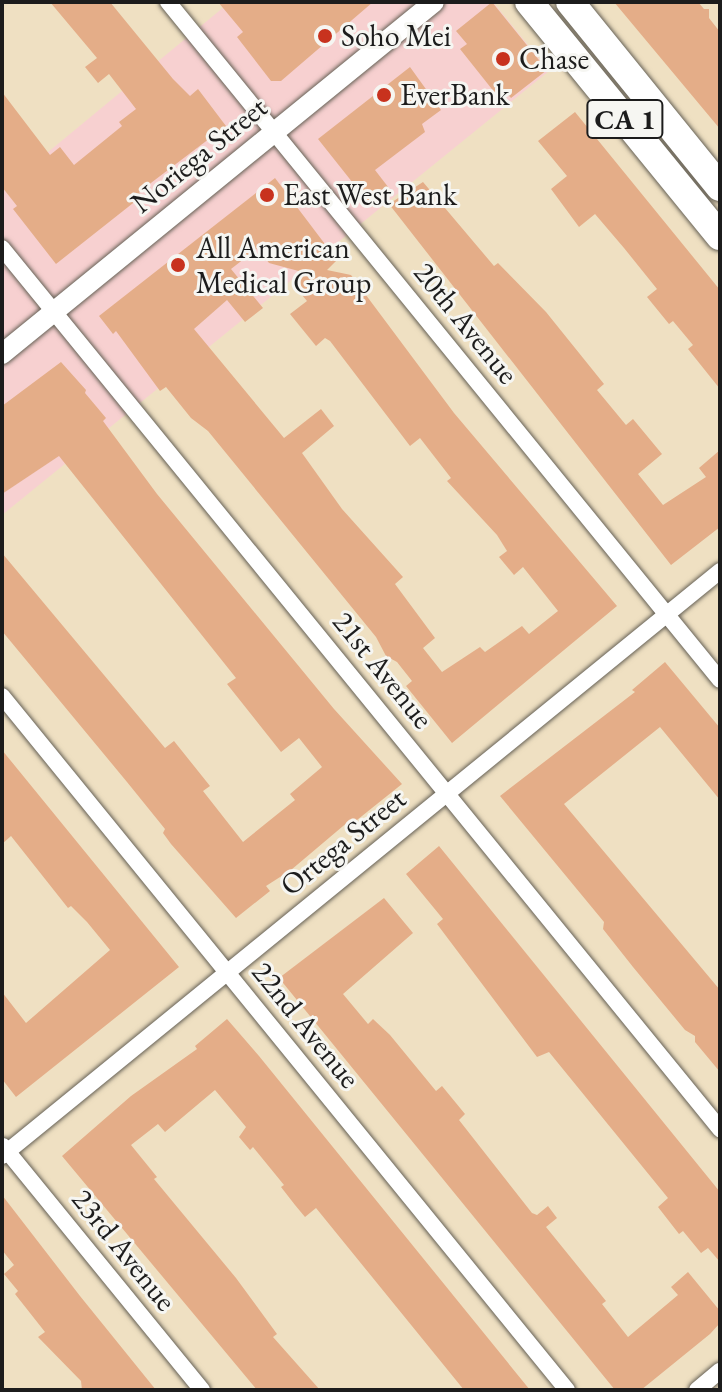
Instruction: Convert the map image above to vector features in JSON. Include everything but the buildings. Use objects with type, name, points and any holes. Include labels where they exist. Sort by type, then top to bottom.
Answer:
[{"type":"highway","name":"CA 1","points":[[529,2],[720,236]]},
{"type":"highway","name":"CA 1","points":[[570,2],[720,187]]},
{"type":"street","name":"20th Avenue","points":[[168,2],[720,680]]},
{"type":"street","name":"Noriega Street","points":[[2,354],[434,2]]},
{"type":"street","name":"21st Avenue","points":[[2,248],[720,1129]]},
{"type":"street","name":"Ortega Street","points":[[4,1151],[720,571]]},
{"type":"street","name":"22nd Avenue","points":[[2,696],[567,1390]]},
{"type":"street","name":"23rd Avenue","points":[[4,1151],[202,1390]]},
{"type":"street","points":[[697,1390],[720,1371]]},
{"type":"shaded area","points":[[230,2],[493,2],[549,71],[2,515],[2,190]]},
{"type":"place","name":"Soho Mei","points":[[325,36]]},
{"type":"place","name":"Chase","points":[[503,59]]},
{"type":"place","name":"EverBank","points":[[384,95]]},
{"type":"place","name":"East West Bank","points":[[267,195]]},
{"type":"place","name":"All American Medical Group","points":[[178,265]]}]
